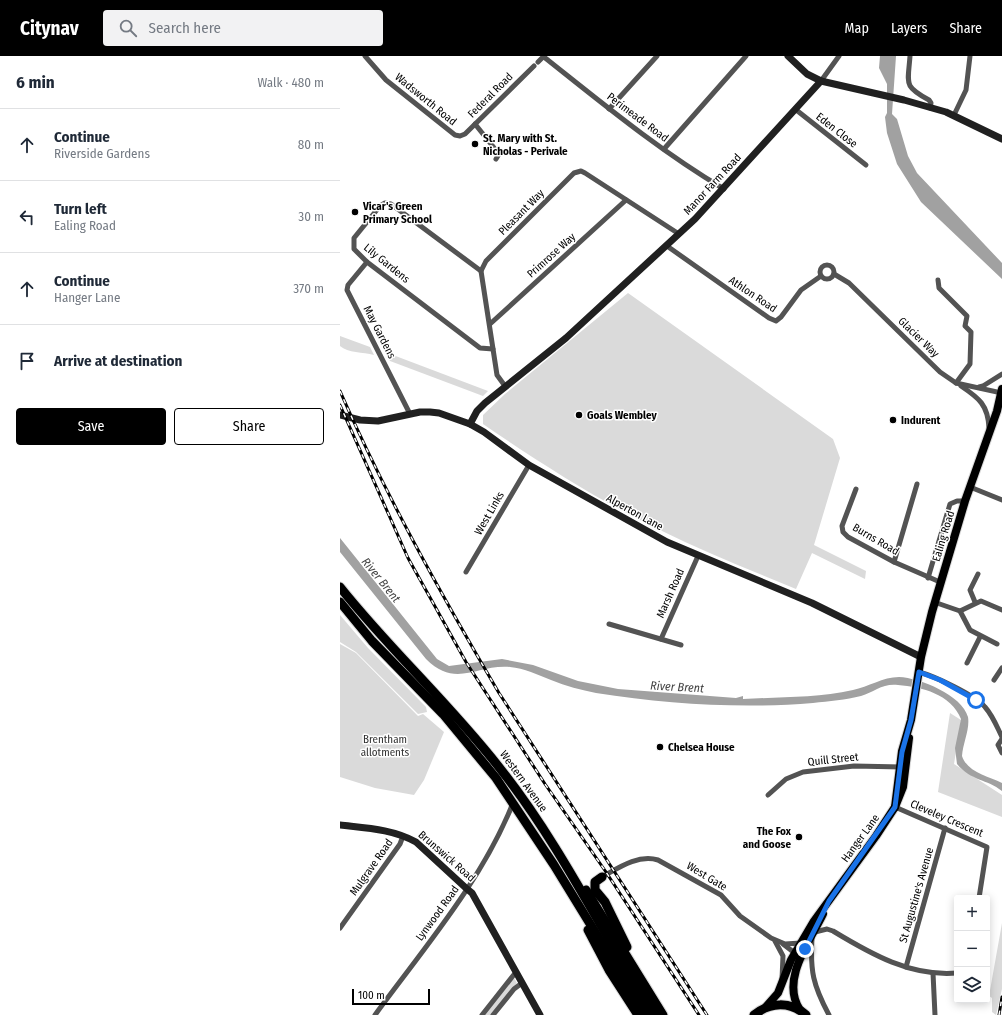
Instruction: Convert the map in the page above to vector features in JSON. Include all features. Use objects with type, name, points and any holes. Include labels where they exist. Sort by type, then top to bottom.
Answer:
[{"type":"highway","name":"Western Avenue","points":[[340,587],[381,636],[449,707],[479,741],[503,772],[542,827],[654,1015]]},
{"type":"highway","name":"Western Avenue","points":[[340,602],[372,641],[443,714],[472,747],[513,803],[554,865],[646,1015]]},
{"type":"highway","points":[[542,827],[556,843],[663,1015]]},
{"type":"highway","points":[[554,865],[609,970],[638,1015]]},
{"type":"highway","points":[[602,877],[595,882],[595,890],[605,902],[621,931],[638,975]]},
{"type":"highway","points":[[754,1015],[765,1008],[785,1005],[803,1012]]},
{"type":"main road","name":"Ealing Road","points":[[915,693],[921,657],[934,602],[965,501],[990,433],[1002,392]]},
{"type":"main road","name":"Hanger Lane","points":[[803,1012],[794,997],[794,982],[801,943],[814,921],[895,807],[903,787],[903,768],[915,693]]},
{"type":"main road","name":"Hanger Lane","points":[[765,1008],[778,993],[782,982],[813,934],[829,901]]},
{"type":"street","name":"Wadsworth Road","points":[[365,56],[386,80],[455,135],[460,136]]},
{"type":"street","name":"Federal Road","points":[[460,136],[465,134],[544,56]]},
{"type":"street","name":"Perimeade Road","points":[[544,56],[609,109],[690,169],[724,189]]},
{"type":"street","points":[[609,109],[657,56]]},
{"type":"street","points":[[664,149],[746,56]]},
{"type":"street","points":[[788,56],[808,74],[821,81],[904,100],[954,115],[1002,139]]},
{"type":"street","points":[[821,81],[839,56]]},
{"type":"street","points":[[910,56],[908,83],[910,89],[929,100],[931,103],[930,108]]},
{"type":"street","points":[[954,115],[966,90],[970,56]]},
{"type":"street","name":"Manor Farm Road","points":[[470,424],[477,411],[485,403],[566,338],[667,246],[724,189],[821,81]]},
{"type":"street","name":"Eden Close","points":[[795,109],[866,165]]},
{"type":"street","points":[[475,124],[495,147],[499,154],[496,158]]},
{"type":"street","name":"Pleasant Way","points":[[482,271],[486,261],[574,173],[581,171],[679,234]]},
{"type":"street","name":"Primrose Way","points":[[490,324],[626,200]]},
{"type":"street","name":"Lily Gardens","points":[[482,271],[390,204],[385,203],[380,206],[354,238],[354,249],[367,262],[480,348],[493,349]]},
{"type":"street","name":"Athlon Road","points":[[667,246],[769,318],[776,321],[781,318],[801,290],[821,276]]},
{"type":"street","name":"May Gardens","points":[[367,262],[348,286],[347,290],[410,414]]},
{"type":"street","points":[[826,265],[832,266],[834,274],[827,279],[821,276],[820,270],[826,265]]},
{"type":"street","points":[[482,271],[497,375],[505,386]]},
{"type":"street","name":"Glacier Way","points":[[834,274],[849,283],[940,372],[957,383],[1002,392]]},
{"type":"street","points":[[938,280],[939,288],[967,316],[965,326],[971,332],[970,364],[957,383],[984,405],[988,414],[990,433]]},
{"type":"street","points":[[974,387],[983,386],[1002,374]]},
{"type":"street","name":"Alperton Lane","points":[[340,415],[360,420],[378,421],[420,412],[439,413],[470,424],[482,430],[529,465],[643,529],[698,556],[812,603],[921,657]]},
{"type":"street","name":"West Links","points":[[466,572],[529,465]]},
{"type":"street","points":[[894,562],[917,484]]},
{"type":"street","points":[[970,487],[1002,500]]},
{"type":"street","name":"Burns Road","points":[[856,489],[842,526],[843,532],[848,537],[894,562],[940,582]]},
{"type":"street","points":[[928,578],[950,504],[957,501],[965,501]]},
{"type":"street","name":"Marsh Road","points":[[661,639],[698,556]]},
{"type":"street","points":[[975,602],[970,590],[978,574]]},
{"type":"street","points":[[960,611],[975,602],[984,601],[1002,610]]},
{"type":"street","points":[[934,602],[960,611],[968,627],[980,636],[997,644]]},
{"type":"street","points":[[609,624],[681,645]]},
{"type":"street","points":[[967,663],[980,636]]},
{"type":"street","points":[[994,680],[1002,668]]},
{"type":"street","points":[[918,675],[940,680],[981,702],[992,716],[1002,738],[998,745],[1002,753]]},
{"type":"street","name":"Quill Street","points":[[768,795],[786,779],[803,772],[854,766],[903,768]]},
{"type":"street","name":"Lynwood Road","points":[[375,1015],[467,889],[508,818],[513,803]]},
{"type":"street","name":"Cleveley Crescent","points":[[895,807],[987,847],[979,895]]},
{"type":"street","points":[[508,818],[513,816],[524,819]]},
{"type":"street","name":"Brunswick Road","points":[[340,826],[377,829],[403,836],[416,842],[472,893],[540,1015]]},
{"type":"street","name":"St Augustine's Avenue","points":[[906,967],[945,828]]},
{"type":"street","name":"Mulgrave Road","points":[[340,928],[400,844],[403,836]]},
{"type":"street","name":"West Gate","points":[[602,877],[621,866],[637,860],[649,858],[670,866],[721,895],[740,916],[771,938],[783,944],[798,956]]},
{"type":"street","points":[[829,1015],[812,973],[813,934],[827,929],[834,931],[877,956],[906,967],[933,973],[954,973]]},
{"type":"street","name":"West Gate","points":[[771,938],[782,952],[782,982]]},
{"type":"street","name":"West Gate","points":[[783,944],[801,943]]},
{"type":"street","points":[[482,1015],[516,972]]},
{"type":"street","points":[[933,973],[935,1015]]},
{"type":"street","points":[[493,1015],[514,989],[522,984]]},
{"type":"green space","points":[[628,293],[833,439],[840,458],[814,545],[866,571],[865,579],[812,553],[796,589],[677,538],[614,506],[526,453],[483,424],[483,415],[505,394]]},
{"type":"green space","points":[[340,336],[370,347],[374,355],[343,348],[340,346]]},
{"type":"green space","points":[[385,352],[488,391],[483,396],[390,361]]},
{"type":"green space","points":[[340,615],[368,648],[426,707],[427,712],[418,714],[356,652],[340,642]]},
{"type":"green space","name":"Brentham allotments","points":[[340,644],[356,653],[418,716],[423,714],[444,732],[424,780],[414,795],[375,788],[340,777]]},
{"type":"green space","points":[[950,713],[961,720],[954,764],[1002,795],[1002,817],[938,792]]},
{"type":"green space","points":[[1002,923],[1002,989],[996,1015],[992,1012],[992,998],[990,997]]},
{"type":"green space","points":[[514,978],[517,983],[491,1015],[484,1015]]},
{"type":"shaded area","points":[[880,56],[896,56],[892,114],[897,119],[908,156],[917,173],[1002,263],[1002,279],[921,202],[897,164],[887,133],[885,117],[887,113],[887,84],[879,68]]},
{"type":"shaded area","points":[[340,538],[437,659],[449,666],[502,659],[533,665],[578,681],[618,689],[736,698],[743,696],[743,699],[798,697],[839,693],[859,689],[893,677],[908,678],[939,689],[958,702],[964,709],[968,717],[968,722],[962,756],[968,766],[973,770],[1002,783],[1002,791],[991,784],[968,774],[957,764],[955,748],[961,719],[950,703],[943,698],[935,693],[917,688],[888,685],[861,696],[843,699],[813,703],[759,706],[677,703],[596,693],[562,684],[526,670],[510,667],[498,667],[457,674],[447,672],[437,668],[426,659],[340,552]]},
{"type":"railway","points":[[340,391],[395,507],[456,619],[499,693],[707,1015]]},
{"type":"railway","points":[[340,405],[408,558],[466,662],[545,784],[606,872],[699,1015]]},
{"type":"railway","points":[[999,1015],[1002,997]]},
{"type":"place","name":"St. Mary with St. Nicholas - Perivale","points":[[475,144]]},
{"type":"place","name":"Vicar's Green Primary School","points":[[355,212]]},
{"type":"place","name":"Goals Wembley","points":[[579,415]]},
{"type":"place","name":"Indurent","points":[[893,420]]},
{"type":"place","name":"Chelsea House","points":[[660,747]]},
{"type":"place","name":"The Fox and Goose","points":[[799,837]]},
{"type":"route","points":[[805,949],[815,932],[829,901],[895,807],[902,752],[911,720],[919,672],[940,680],[976,700]]},
{"type":"water label","name":"River Brent","points":[[381,580]]},
{"type":"water label","name":"River Brent","points":[[677,687]]}]
